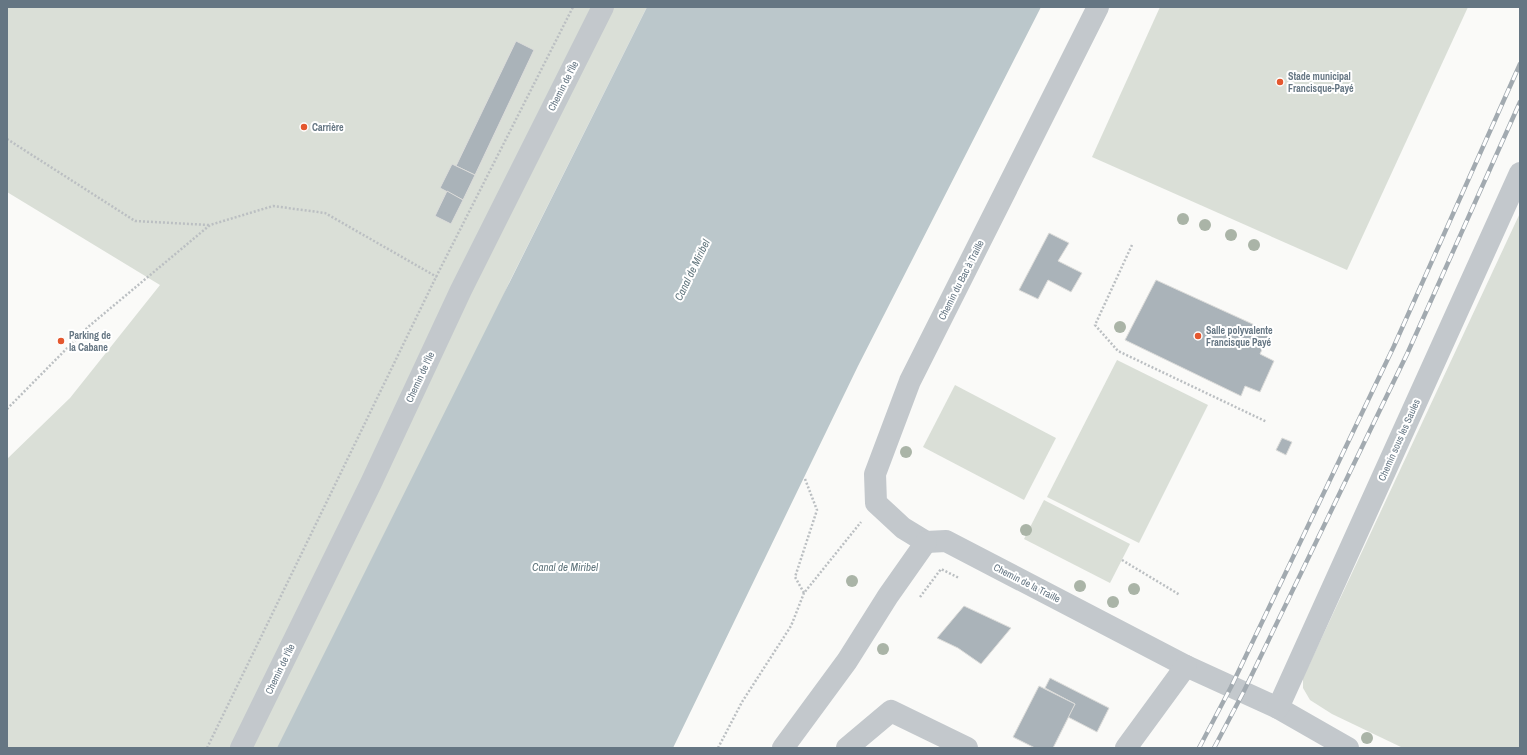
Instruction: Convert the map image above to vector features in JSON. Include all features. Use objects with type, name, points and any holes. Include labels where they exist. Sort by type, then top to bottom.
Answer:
[{"type":"street","name":"Chemin de l'Île","points":[[242,748],[461,290],[603,7]]},
{"type":"street","name":"Chemin du Bac à Traille","points":[[876,503],[875,474],[910,381],[1098,7]]},
{"type":"street","name":"Chemin sous les Saules","points":[[1278,708],[1520,173]]},
{"type":"street","points":[[785,747],[846,661],[888,596],[926,542],[903,528],[876,503]]},
{"type":"street","name":"Chemin de la Traille","points":[[926,542],[946,541],[1186,666],[1278,708],[1343,747]]},
{"type":"street","points":[[1126,748],[1186,666]]},
{"type":"street","points":[[846,748],[890,711],[967,748]]},
{"type":"path","points":[[207,748],[436,277],[573,7]]},
{"type":"path","points":[[7,140],[135,220],[210,225],[273,206],[325,213],[436,277]]},
{"type":"path","points":[[7,409],[88,327],[210,225]]},
{"type":"path","points":[[1132,245],[1095,325],[1118,351],[1267,422]]},
{"type":"path","points":[[804,593],[795,577],[817,510],[805,479]]},
{"type":"path","points":[[718,748],[742,702],[791,626],[804,593],[876,503]]},
{"type":"path","points":[[1122,560],[1180,595]]},
{"type":"path","points":[[918,599],[942,569],[962,579]]},
{"type":"shaded area","points":[[7,7],[647,7],[508,285],[312,748],[7,748],[7,459],[70,398],[160,285],[7,192]]},
{"type":"shaded area","name":"Stade municipal Francisque-Payé","points":[[1160,7],[1468,7],[1347,270],[1092,157]]},
{"type":"shaded area","points":[[1520,213],[1520,748],[1403,748],[1332,714],[1310,700],[1303,688],[1303,678]]},
{"type":"shaded area","points":[[1117,360],[1208,405],[1139,543],[1047,497]]},
{"type":"shaded area","points":[[955,385],[1056,438],[1024,500],[923,447]]},
{"type":"shaded area","points":[[1044,500],[1130,544],[1110,583],[1024,539]]},
{"type":"water","name":"Canal de Miribel","points":[[647,7],[1041,7],[858,366],[673,748],[277,748]]},
{"type":"building","points":[[516,41],[534,50],[475,175],[456,166]]},
{"type":"building","points":[[452,164],[475,175],[463,200],[440,188]]},
{"type":"building","points":[[447,191],[463,200],[451,224],[435,216]]},
{"type":"building","points":[[1049,233],[1069,243],[1058,261],[1082,273],[1071,292],[1048,280],[1038,299],[1019,290]]},
{"type":"building","name":"Salle polyvalente Francisque Payé","points":[[1156,280],[1270,332],[1260,354],[1274,361],[1260,392],[1245,386],[1241,396],[1125,340]]},
{"type":"building","points":[[1282,438],[1292,442],[1286,455],[1276,450]]},
{"type":"building","points":[[964,606],[1011,628],[981,664],[958,648],[937,638]]},
{"type":"building","points":[[1050,678],[1109,708],[1097,732],[1068,717],[1075,704],[1045,688]]},
{"type":"building","points":[[1039,686],[1075,704],[1053,748],[1035,748],[1013,737]]},
{"type":"railway","points":[[1199,748],[1231,687],[1394,346],[1520,64]]},
{"type":"railway","points":[[1214,748],[1243,693],[1408,352],[1520,102]]},
{"type":"place","name":"Stade municipal Francisque-Payé","points":[[1280,82]]},
{"type":"place","name":"Carrière","points":[[304,127]]},
{"type":"place","name":"Salle polyvalente Francisque Payé","points":[[1198,336]]},
{"type":"place","name":"Parking de la Cabane","points":[[61,341]]}]
